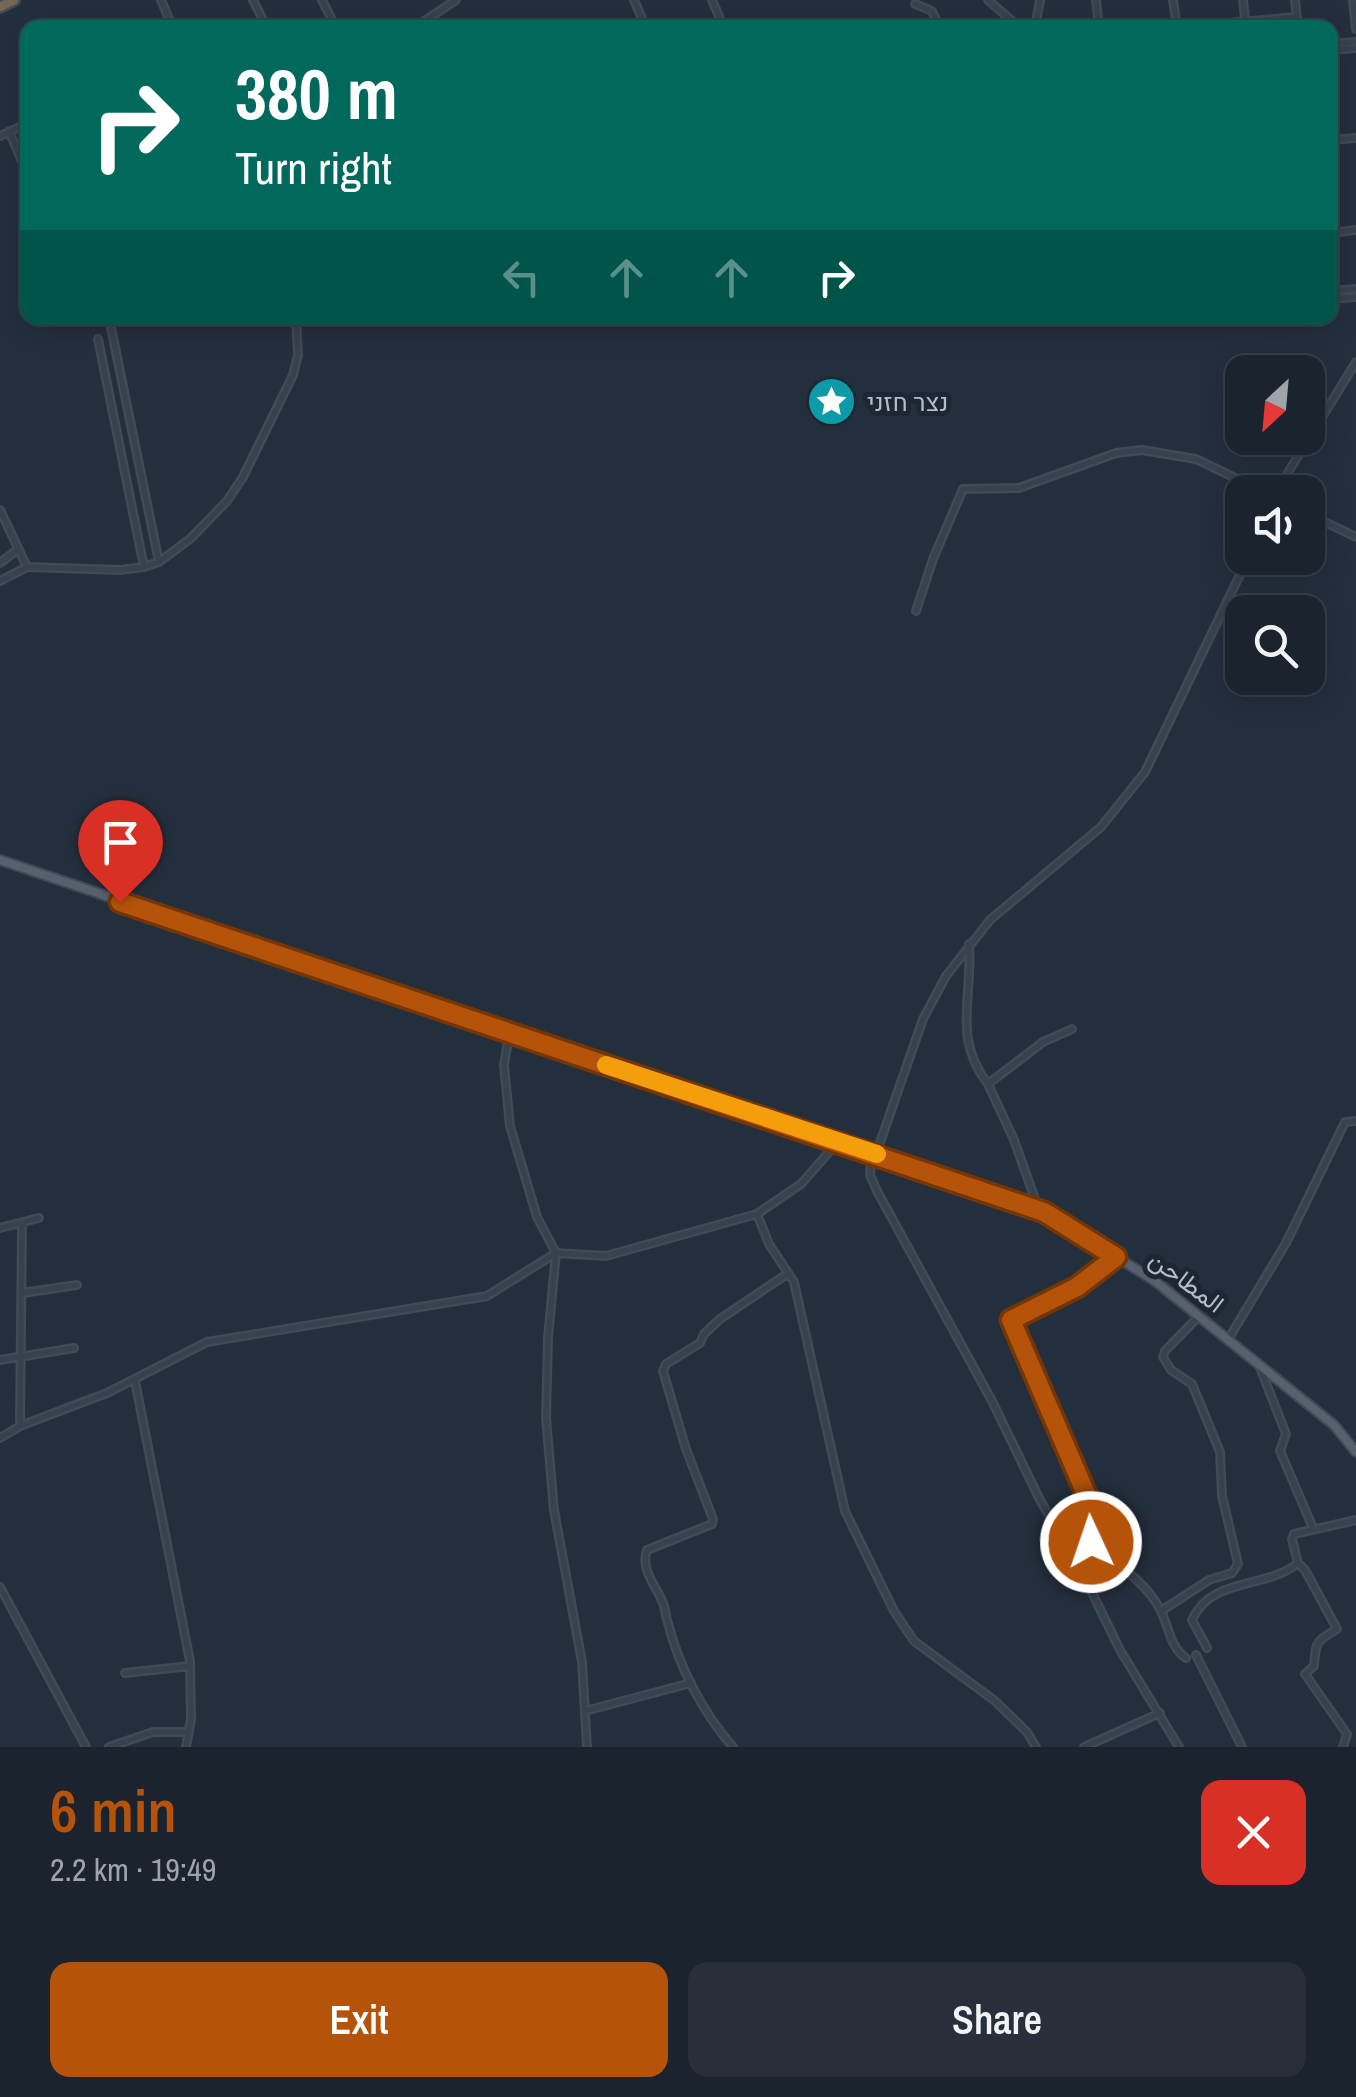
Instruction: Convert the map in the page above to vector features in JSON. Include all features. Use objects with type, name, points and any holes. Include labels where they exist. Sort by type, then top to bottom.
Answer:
[{"type":"highway","points":[[0,7],[14,0]]},
{"type":"main road","name":"المطاحن","points":[[0,860],[1038,1210],[1138,1268],[1334,1425],[1356,1452]]},
{"type":"street","points":[[426,20],[456,0]]},
{"type":"street","points":[[988,0],[1011,20]]},
{"type":"street","points":[[1296,0],[1297,20]]},
{"type":"street","points":[[1353,0],[1356,30]]},
{"type":"street","points":[[920,1],[916,4],[932,11],[936,20]]},
{"type":"street","points":[[1275,20],[1297,17]]},
{"type":"street","points":[[0,136],[20,126]]},
{"type":"street","points":[[9,131],[20,156]]},
{"type":"street","points":[[111,325],[159,562]]},
{"type":"street","points":[[0,582],[27,567],[144,568],[159,562],[209,521],[243,477],[293,374],[298,355],[296,325]]},
{"type":"street","points":[[98,340],[144,568]]},
{"type":"street","points":[[1289,475],[1356,362]]},
{"type":"street","points":[[916,612],[962,489],[1019,488],[1116,454],[1142,450],[1196,458],[1230,475]]},
{"type":"street","points":[[0,510],[27,567]]},
{"type":"street","points":[[1325,521],[1356,536]]},
{"type":"street","points":[[0,564],[17,550]]},
{"type":"street","points":[[1179,1747],[1120,1650],[870,1175],[874,1153],[923,1019],[946,976],[969,943],[1010,900],[1101,827],[1145,772],[1240,575]]},
{"type":"street","points":[[969,943],[966,1042],[975,1068],[988,1084],[1014,1140],[1038,1210]]},
{"type":"street","points":[[988,1084],[1043,1042],[1072,1029]]},
{"type":"street","points":[[510,1033],[504,1065],[510,1126],[537,1217],[556,1252],[548,1338],[547,1435],[554,1510],[577,1627],[586,1747]]},
{"type":"street","points":[[1229,1338],[1286,1243],[1345,1122],[1356,1121]]},
{"type":"street","points":[[0,1438],[20,1426],[135,1380],[207,1342],[487,1296],[556,1252],[606,1256],[758,1214],[801,1184],[837,1143]]},
{"type":"street","points":[[758,1214],[769,1244],[794,1282],[845,1510],[894,1612],[914,1641],[995,1702],[1028,1732],[1036,1747]]},
{"type":"street","points":[[0,1228],[39,1218]]},
{"type":"street","points":[[20,1426],[22,1224]]},
{"type":"street","points":[[1116,1257],[1077,1287],[1011,1320],[1099,1524],[1089,1539],[1142,1582],[1161,1611],[1175,1647],[1186,1658]]},
{"type":"street","points":[[733,1747],[708,1718],[691,1683],[644,1559],[647,1550],[712,1524],[713,1513],[686,1450],[663,1372],[666,1364],[700,1342],[720,1318],[787,1274]]},
{"type":"street","points":[[22,1293],[77,1285]]},
{"type":"street","points":[[1161,1611],[1209,1580],[1232,1573],[1238,1564],[1222,1496],[1220,1452],[1192,1384],[1171,1370],[1164,1357],[1165,1351],[1199,1316]]},
{"type":"street","points":[[0,1360],[74,1348]]},
{"type":"street","points":[[1259,1365],[1286,1434],[1280,1451],[1314,1529]]},
{"type":"street","points":[[135,1380],[190,1666],[186,1747]]},
{"type":"street","points":[[1344,1747],[1347,1734],[1304,1674],[1314,1666],[1318,1642],[1337,1629],[1298,1563],[1292,1536],[1356,1520]]},
{"type":"street","points":[[1207,1648],[1192,1620],[1211,1595],[1282,1573],[1298,1563]]},
{"type":"street","points":[[0,1587],[86,1747]]},
{"type":"street","points":[[1196,1656],[1242,1747]]},
{"type":"street","points":[[125,1674],[190,1666]]},
{"type":"street","points":[[586,1711],[691,1683]]},
{"type":"street","points":[[1084,1747],[1160,1714]]},
{"type":"street","points":[[109,1747],[153,1732],[189,1732]]},
{"type":"slow traffic","points":[[606,1065],[877,1154]]},
{"type":"place","name":"נצר חזני","points":[[832,402]]},
{"type":"route","points":[[120,902],[1044,1212],[1116,1257],[1077,1287],[1011,1320],[1099,1524],[1090,1536],[1091,1542]]}]
